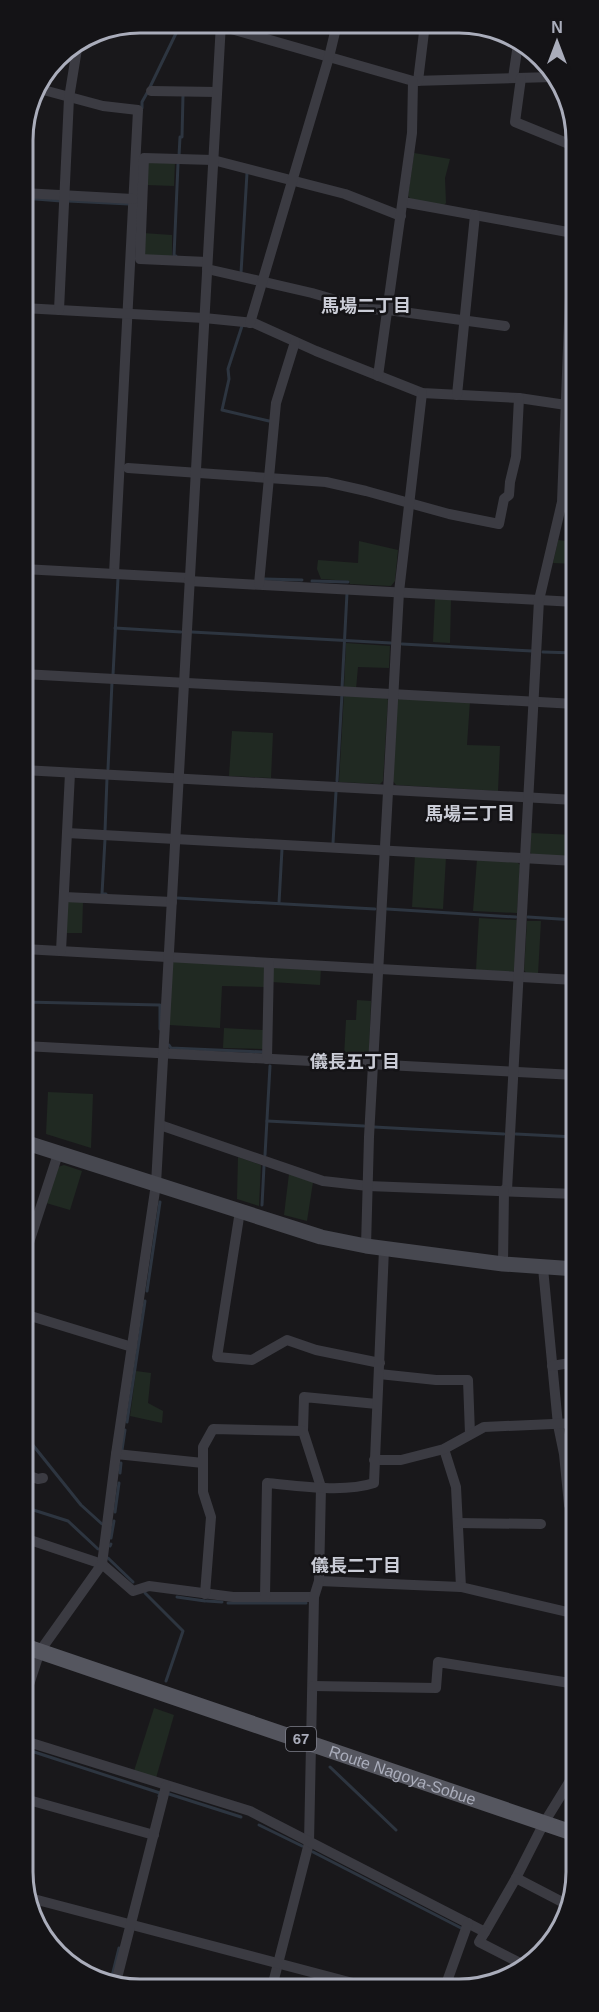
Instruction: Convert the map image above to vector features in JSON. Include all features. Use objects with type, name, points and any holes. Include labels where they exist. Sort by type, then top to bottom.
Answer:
[{"type":"main road","name":"Route Nagoya-Sobue","points":[[33,1649],[566,1831]]},
{"type":"street","points":[[33,1648],[102,1564],[156,1184],[217,92],[217,33]]},
{"type":"street","points":[[248,33],[416,81],[546,77]]},
{"type":"street","points":[[250,323],[334,33]]},
{"type":"street","points":[[378,376],[403,202],[424,33]]},
{"type":"street","points":[[518,50],[515,122],[566,143]]},
{"type":"street","points":[[59,310],[69,98],[76,54]]},
{"type":"street","points":[[45,91],[103,106],[138,111],[114,574]]},
{"type":"street","points":[[151,91],[217,92]]},
{"type":"street","points":[[401,216],[345,194],[213,160],[144,158],[140,258],[207,266],[367,309],[506,326]]},
{"type":"street","points":[[33,193],[133,199]]},
{"type":"street","points":[[403,202],[566,233]]},
{"type":"street","points":[[457,395],[475,215]]},
{"type":"street","points":[[33,309],[204,318],[250,323],[422,393],[519,398],[566,407]]},
{"type":"street","points":[[259,584],[276,403],[295,342]]},
{"type":"street","points":[[366,1246],[373,1064],[399,591],[422,393]]},
{"type":"street","points":[[128,468],[326,482],[499,524],[504,499],[509,495],[516,457],[519,398]]},
{"type":"street","points":[[503,1264],[540,600],[561,507],[566,445]]},
{"type":"street","points":[[561,507],[566,507]]},
{"type":"street","points":[[33,570],[566,601]]},
{"type":"street","points":[[33,674],[566,703]]},
{"type":"street","points":[[33,771],[566,799]]},
{"type":"street","points":[[61,951],[70,773]]},
{"type":"street","points":[[67,833],[566,861]]},
{"type":"street","points":[[64,897],[172,902]]},
{"type":"street","points":[[33,949],[566,980]]},
{"type":"street","points":[[267,1059],[269,963]]},
{"type":"street","points":[[33,1046],[566,1074]]},
{"type":"street","points":[[160,1125],[323,1181],[566,1193]]},
{"type":"street","points":[[33,1145],[321,1237],[384,1249],[503,1264],[566,1269]]},
{"type":"street","points":[[33,1230],[58,1154]]},
{"type":"street","points":[[240,1211],[218,1357],[252,1360],[286,1341],[380,1369],[436,1380],[468,1380],[470,1434]]},
{"type":"street","points":[[265,1597],[267,1483],[321,1487],[364,1486],[374,1483],[384,1249]]},
{"type":"street","points":[[543,1268],[558,1425],[566,1474]]},
{"type":"street","points":[[33,1317],[132,1347]]},
{"type":"street","points":[[552,1365],[566,1363]]},
{"type":"street","points":[[274,1979],[309,1843],[314,1597],[319,1581],[321,1487],[303,1431],[304,1397],[377,1404]]},
{"type":"street","points":[[374,1460],[401,1460],[444,1449],[484,1427],[566,1424]]},
{"type":"street","points":[[205,1594],[211,1517],[203,1492],[203,1447],[213,1429],[303,1431]]},
{"type":"street","points":[[444,1449],[456,1487],[461,1587]]},
{"type":"street","points":[[116,1454],[203,1463]]},
{"type":"street","points":[[33,1477],[43,1478]]},
{"type":"street","points":[[458,1523],[541,1524]]},
{"type":"street","points":[[33,1541],[102,1564],[133,1591],[149,1586],[232,1597],[314,1597]]},
{"type":"street","points":[[319,1581],[461,1587],[566,1612]]},
{"type":"street","points":[[313,1686],[436,1688],[438,1662],[566,1682]]},
{"type":"street","points":[[33,1744],[250,1811],[485,1932]]},
{"type":"street","points":[[117,1977],[166,1786]]},
{"type":"street","points":[[518,1962],[479,1942],[566,1787]]},
{"type":"street","points":[[33,1801],[154,1834]]},
{"type":"street","points":[[516,1878],[561,1902]]},
{"type":"street","points":[[37,1900],[338,1979]]},
{"type":"street","points":[[448,1979],[468,1923]]},
{"type":"shaded area","points":[[414,153],[450,159],[445,178],[446,203],[443,206],[411,199],[408,196]]},
{"type":"shaded area","points":[[152,161],[175,162],[174,186],[146,185],[147,164]]},
{"type":"shaded area","points":[[143,233],[172,235],[172,257],[144,256]]},
{"type":"shaded area","points":[[558,540],[566,541],[566,564],[553,563]]},
{"type":"shaded area","points":[[359,541],[398,550],[395,581],[391,586],[350,584],[349,581],[321,579],[317,569],[318,560],[358,563]]},
{"type":"shaded area","points":[[435,599],[451,599],[450,643],[433,642]]},
{"type":"shaded area","points":[[346,643],[390,646],[389,668],[358,667],[356,689],[344,688]]},
{"type":"shaded area","points":[[344,694],[385,697],[388,700],[383,781],[380,784],[339,782]]},
{"type":"shaded area","points":[[400,698],[470,701],[467,745],[500,746],[498,791],[396,785],[393,781],[397,701]]},
{"type":"shaded area","points":[[232,731],[273,733],[271,778],[229,776]]},
{"type":"shaded area","points":[[531,833],[566,835],[566,858],[534,856],[530,852]]},
{"type":"shaded area","points":[[415,855],[446,857],[443,909],[412,907]]},
{"type":"shaded area","points":[[477,859],[517,862],[520,865],[517,913],[473,911]]},
{"type":"shaded area","points":[[83,901],[82,933],[65,933],[66,903]]},
{"type":"shaded area","points":[[479,918],[517,920],[515,970],[512,972],[476,970]]},
{"type":"shaded area","points":[[527,921],[541,921],[538,974],[527,974],[524,970]]},
{"type":"shaded area","points":[[176,960],[264,967],[264,987],[222,986],[220,1028],[169,1025],[172,963]]},
{"type":"shaded area","points":[[275,965],[321,968],[320,985],[271,982],[272,968]]},
{"type":"shaded area","points":[[357,1000],[371,1001],[369,1054],[365,1058],[344,1057],[346,1020],[356,1020]]},
{"type":"shaded area","points":[[224,1028],[263,1030],[263,1049],[223,1048]]},
{"type":"shaded area","points":[[48,1092],[93,1094],[91,1148],[46,1134]]},
{"type":"shaded area","points":[[238,1157],[261,1165],[259,1206],[237,1199]]},
{"type":"shaded area","points":[[64,1165],[82,1171],[70,1210],[46,1203],[58,1167]]},
{"type":"shaded area","points":[[289,1174],[313,1182],[307,1221],[284,1215]]},
{"type":"shaded area","points":[[136,1371],[151,1373],[148,1403],[163,1411],[162,1423],[130,1416]]},
{"type":"shaded area","points":[[154,1708],[174,1715],[156,1778],[134,1771]]},
{"type":"waterway","points":[[150,87],[176,33]]},
{"type":"waterway","points":[[142,108],[142,102],[147,93]]},
{"type":"waterway","points":[[179,156],[183,95]]},
{"type":"waterway","points":[[176,256],[174,256],[178,164]]},
{"type":"waterway","points":[[241,273],[247,173]]},
{"type":"waterway","points":[[33,199],[61,201]]},
{"type":"waterway","points":[[68,201],[129,204]]},
{"type":"waterway","points":[[242,326],[228,369],[229,379],[222,410],[269,421]]},
{"type":"waterway","points":[[113,675],[118,578]]},
{"type":"waterway","points":[[265,579],[302,580]]},
{"type":"waterway","points":[[312,581],[348,582]]},
{"type":"waterway","points":[[342,688],[347,593]]},
{"type":"waterway","points":[[115,628],[181,632]]},
{"type":"waterway","points":[[192,632],[391,643]]},
{"type":"waterway","points":[[402,644],[532,651]]},
{"type":"waterway","points":[[543,652],[566,653]]},
{"type":"waterway","points":[[108,769],[112,682]]},
{"type":"waterway","points":[[337,781],[342,694]]},
{"type":"waterway","points":[[105,831],[107,778]]},
{"type":"waterway","points":[[333,843],[336,792]]},
{"type":"waterway","points":[[105,839],[102,894],[106,894]]},
{"type":"waterway","points":[[279,903],[282,849]]},
{"type":"waterway","points":[[177,898],[375,909]]},
{"type":"waterway","points":[[387,909],[516,917]]},
{"type":"waterway","points":[[528,917],[566,919]]},
{"type":"waterway","points":[[33,1002],[160,1005],[160,1029]]},
{"type":"waterway","points":[[169,1045],[171,1048],[263,1052]]},
{"type":"waterway","points":[[265,1155],[270,1066]]},
{"type":"waterway","points":[[267,1121],[364,1126]]},
{"type":"waterway","points":[[374,1127],[504,1134]]},
{"type":"waterway","points":[[516,1134],[566,1137]]},
{"type":"waterway","points":[[262,1205],[264,1166]]},
{"type":"waterway","points":[[147,1291],[160,1202]]},
{"type":"waterway","points":[[127,1422],[145,1301]]},
{"type":"waterway","points":[[122,1450],[125,1430]]},
{"type":"waterway","points":[[33,1445],[81,1505],[102,1524]]},
{"type":"waterway","points":[[120,1473],[121,1463]]},
{"type":"waterway","points":[[115,1512],[119,1483]]},
{"type":"waterway","points":[[33,1510],[68,1521],[98,1549]]},
{"type":"waterway","points":[[111,1538],[114,1521]]},
{"type":"waterway","points":[[108,1558],[133,1582]]},
{"type":"waterway","points":[[145,1593],[183,1631],[166,1681]]},
{"type":"waterway","points":[[177,1597],[205,1601]]},
{"type":"waterway","points":[[207,1601],[222,1602]]},
{"type":"waterway","points":[[228,1603],[306,1603]]},
{"type":"waterway","points":[[33,1752],[160,1793],[159,1796]]},
{"type":"waterway","points":[[330,1767],[396,1830]]},
{"type":"waterway","points":[[169,1794],[241,1817]]},
{"type":"waterway","points":[[259,1825],[302,1846]]},
{"type":"waterway","points":[[313,1852],[461,1928]]},
{"type":"waterway","points":[[112,1975],[119,1948]]},
{"type":"district","name":"馬場二丁目","points":[[366,306]]},
{"type":"district","name":"馬場三丁目","points":[[470,814]]},
{"type":"district","name":"儀長五丁目","points":[[355,1062]]},
{"type":"district","name":"儀長二丁目","points":[[356,1566]]}]
